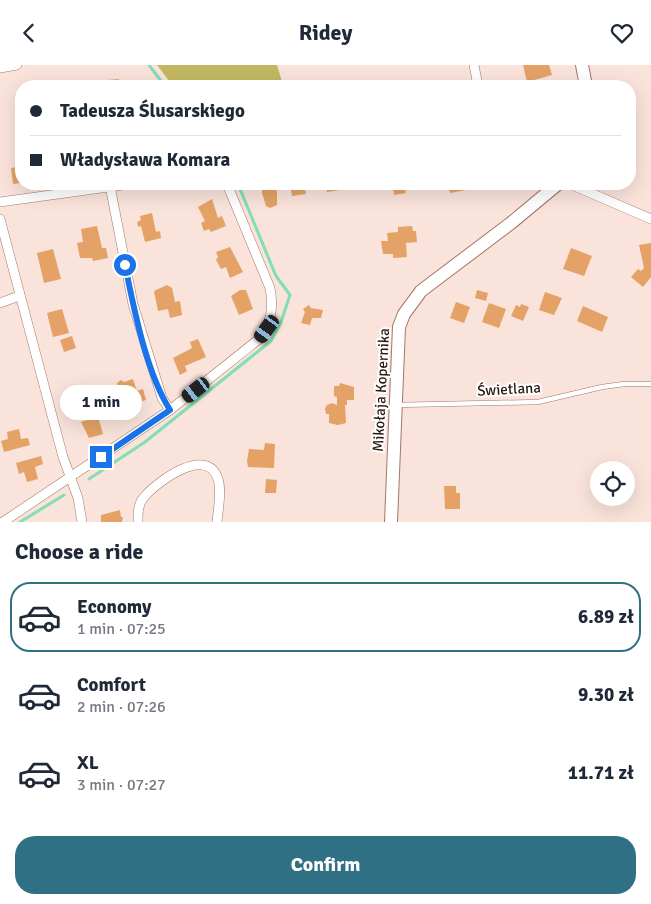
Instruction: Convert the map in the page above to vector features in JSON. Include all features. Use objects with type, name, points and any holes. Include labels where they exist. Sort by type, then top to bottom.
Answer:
[{"type":"street","points":[[0,68],[17,65]]},
{"type":"street","points":[[474,65],[477,80]]},
{"type":"street","points":[[582,65],[585,80]]},
{"type":"street","points":[[0,202],[82,190]]},
{"type":"street","points":[[111,190],[133,304],[159,389],[170,410]]},
{"type":"street","points":[[3,521],[170,410],[259,339],[267,329],[273,303],[270,288],[229,190]]},
{"type":"street","name":"Mikołaja Kopernika","points":[[391,521],[399,327],[404,314],[421,291],[551,190]]},
{"type":"street","points":[[584,190],[651,219]]},
{"type":"street","points":[[0,219],[63,457],[78,498],[82,521]]},
{"type":"street","points":[[0,303],[19,296]]},
{"type":"street","points":[[138,521],[138,507],[145,496],[178,471],[193,464],[206,465],[214,470],[219,480],[217,521]]},
{"type":"lane","name":"Świetlana","points":[[396,405],[538,402],[624,384],[651,384]]},
{"type":"shaded area","points":[[157,65],[277,65],[282,80],[168,80]]},
{"type":"building","points":[[523,65],[549,65],[552,75],[527,80]]},
{"type":"building","points":[[15,167],[15,184],[13,184],[11,168]]},
{"type":"building","points":[[262,190],[277,190],[277,205],[270,208],[266,206]]},
{"type":"building","points":[[291,190],[305,190],[306,194],[292,196]]},
{"type":"building","points":[[393,190],[405,190],[406,193],[394,195]]},
{"type":"building","points":[[449,190],[466,190],[450,193]]},
{"type":"building","points":[[212,199],[218,218],[222,216],[226,226],[211,232],[209,229],[204,231],[201,223],[205,221],[198,207]]},
{"type":"building","points":[[152,213],[156,232],[160,231],[161,238],[145,242],[141,226],[138,227],[137,222],[141,220],[140,216]]},
{"type":"building","points":[[97,226],[102,248],[106,248],[108,258],[93,261],[92,258],[80,258],[77,243],[83,242],[81,229]]},
{"type":"building","points":[[412,226],[413,231],[416,231],[417,242],[406,243],[407,257],[393,258],[393,254],[383,254],[381,241],[388,241],[387,233],[398,232],[398,227]]},
{"type":"building","points":[[651,243],[651,277],[643,287],[631,277],[638,269],[641,271],[644,268],[639,245]]},
{"type":"building","points":[[230,247],[243,272],[230,278],[226,267],[221,269],[216,260],[218,257],[216,252]]},
{"type":"building","points":[[571,248],[592,256],[584,276],[563,269]]},
{"type":"building","points":[[53,249],[61,279],[44,283],[37,253]]},
{"type":"building","points":[[167,285],[172,288],[175,302],[180,301],[182,315],[170,318],[168,309],[158,311],[154,291]]},
{"type":"building","points":[[240,290],[246,290],[253,309],[239,315],[231,296]]},
{"type":"building","points":[[477,290],[488,293],[486,301],[475,298]]},
{"type":"building","points":[[545,292],[562,298],[554,315],[539,310]]},
{"type":"building","points":[[456,302],[470,307],[464,323],[450,318]]},
{"type":"building","points":[[489,303],[506,309],[499,328],[482,322]]},
{"type":"building","points":[[521,304],[529,307],[523,321],[511,316],[516,305],[520,307]]},
{"type":"building","points":[[309,305],[311,308],[323,310],[321,318],[312,318],[310,325],[301,323],[305,312],[303,309]]},
{"type":"building","points":[[583,306],[608,317],[602,332],[577,321]]},
{"type":"building","points":[[62,309],[69,333],[53,337],[47,313]]},
{"type":"building","points":[[72,336],[76,348],[64,352],[60,340]]},
{"type":"building","points":[[198,339],[206,357],[185,366],[187,371],[180,375],[173,358],[192,348],[190,342]]},
{"type":"building","points":[[133,379],[137,391],[143,389],[146,400],[121,407],[117,383],[121,380],[124,382]]},
{"type":"building","points":[[340,383],[354,387],[354,400],[347,400],[347,405],[345,405],[346,423],[338,425],[329,423],[329,414],[326,414],[325,409],[327,405],[332,403],[337,405],[337,397],[334,396],[334,386],[339,386]]},
{"type":"building","points":[[98,417],[103,434],[89,438],[81,422]]},
{"type":"building","points":[[19,429],[21,439],[28,438],[30,445],[4,452],[1,441],[8,439],[7,432]]},
{"type":"building","points":[[265,443],[275,444],[274,468],[248,467],[249,449],[264,450]]},
{"type":"building","points":[[41,456],[43,464],[35,467],[38,479],[27,482],[24,472],[19,474],[16,463]]},
{"type":"building","points":[[266,479],[277,480],[276,493],[265,493]]},
{"type":"building","points":[[444,486],[456,486],[456,493],[460,493],[460,509],[445,509]]},
{"type":"building","points":[[120,510],[121,517],[123,517],[122,522],[101,522],[101,515]]},
{"type":"waterway","points":[[149,65],[160,80]]},
{"type":"waterway","points":[[89,479],[145,442],[271,341],[281,322],[290,295],[276,276],[240,190]]},
{"type":"waterway","points":[[20,522],[64,495]]},
{"type":"route","points":[[101,457],[170,410],[162,397],[145,349],[125,265]]}]
